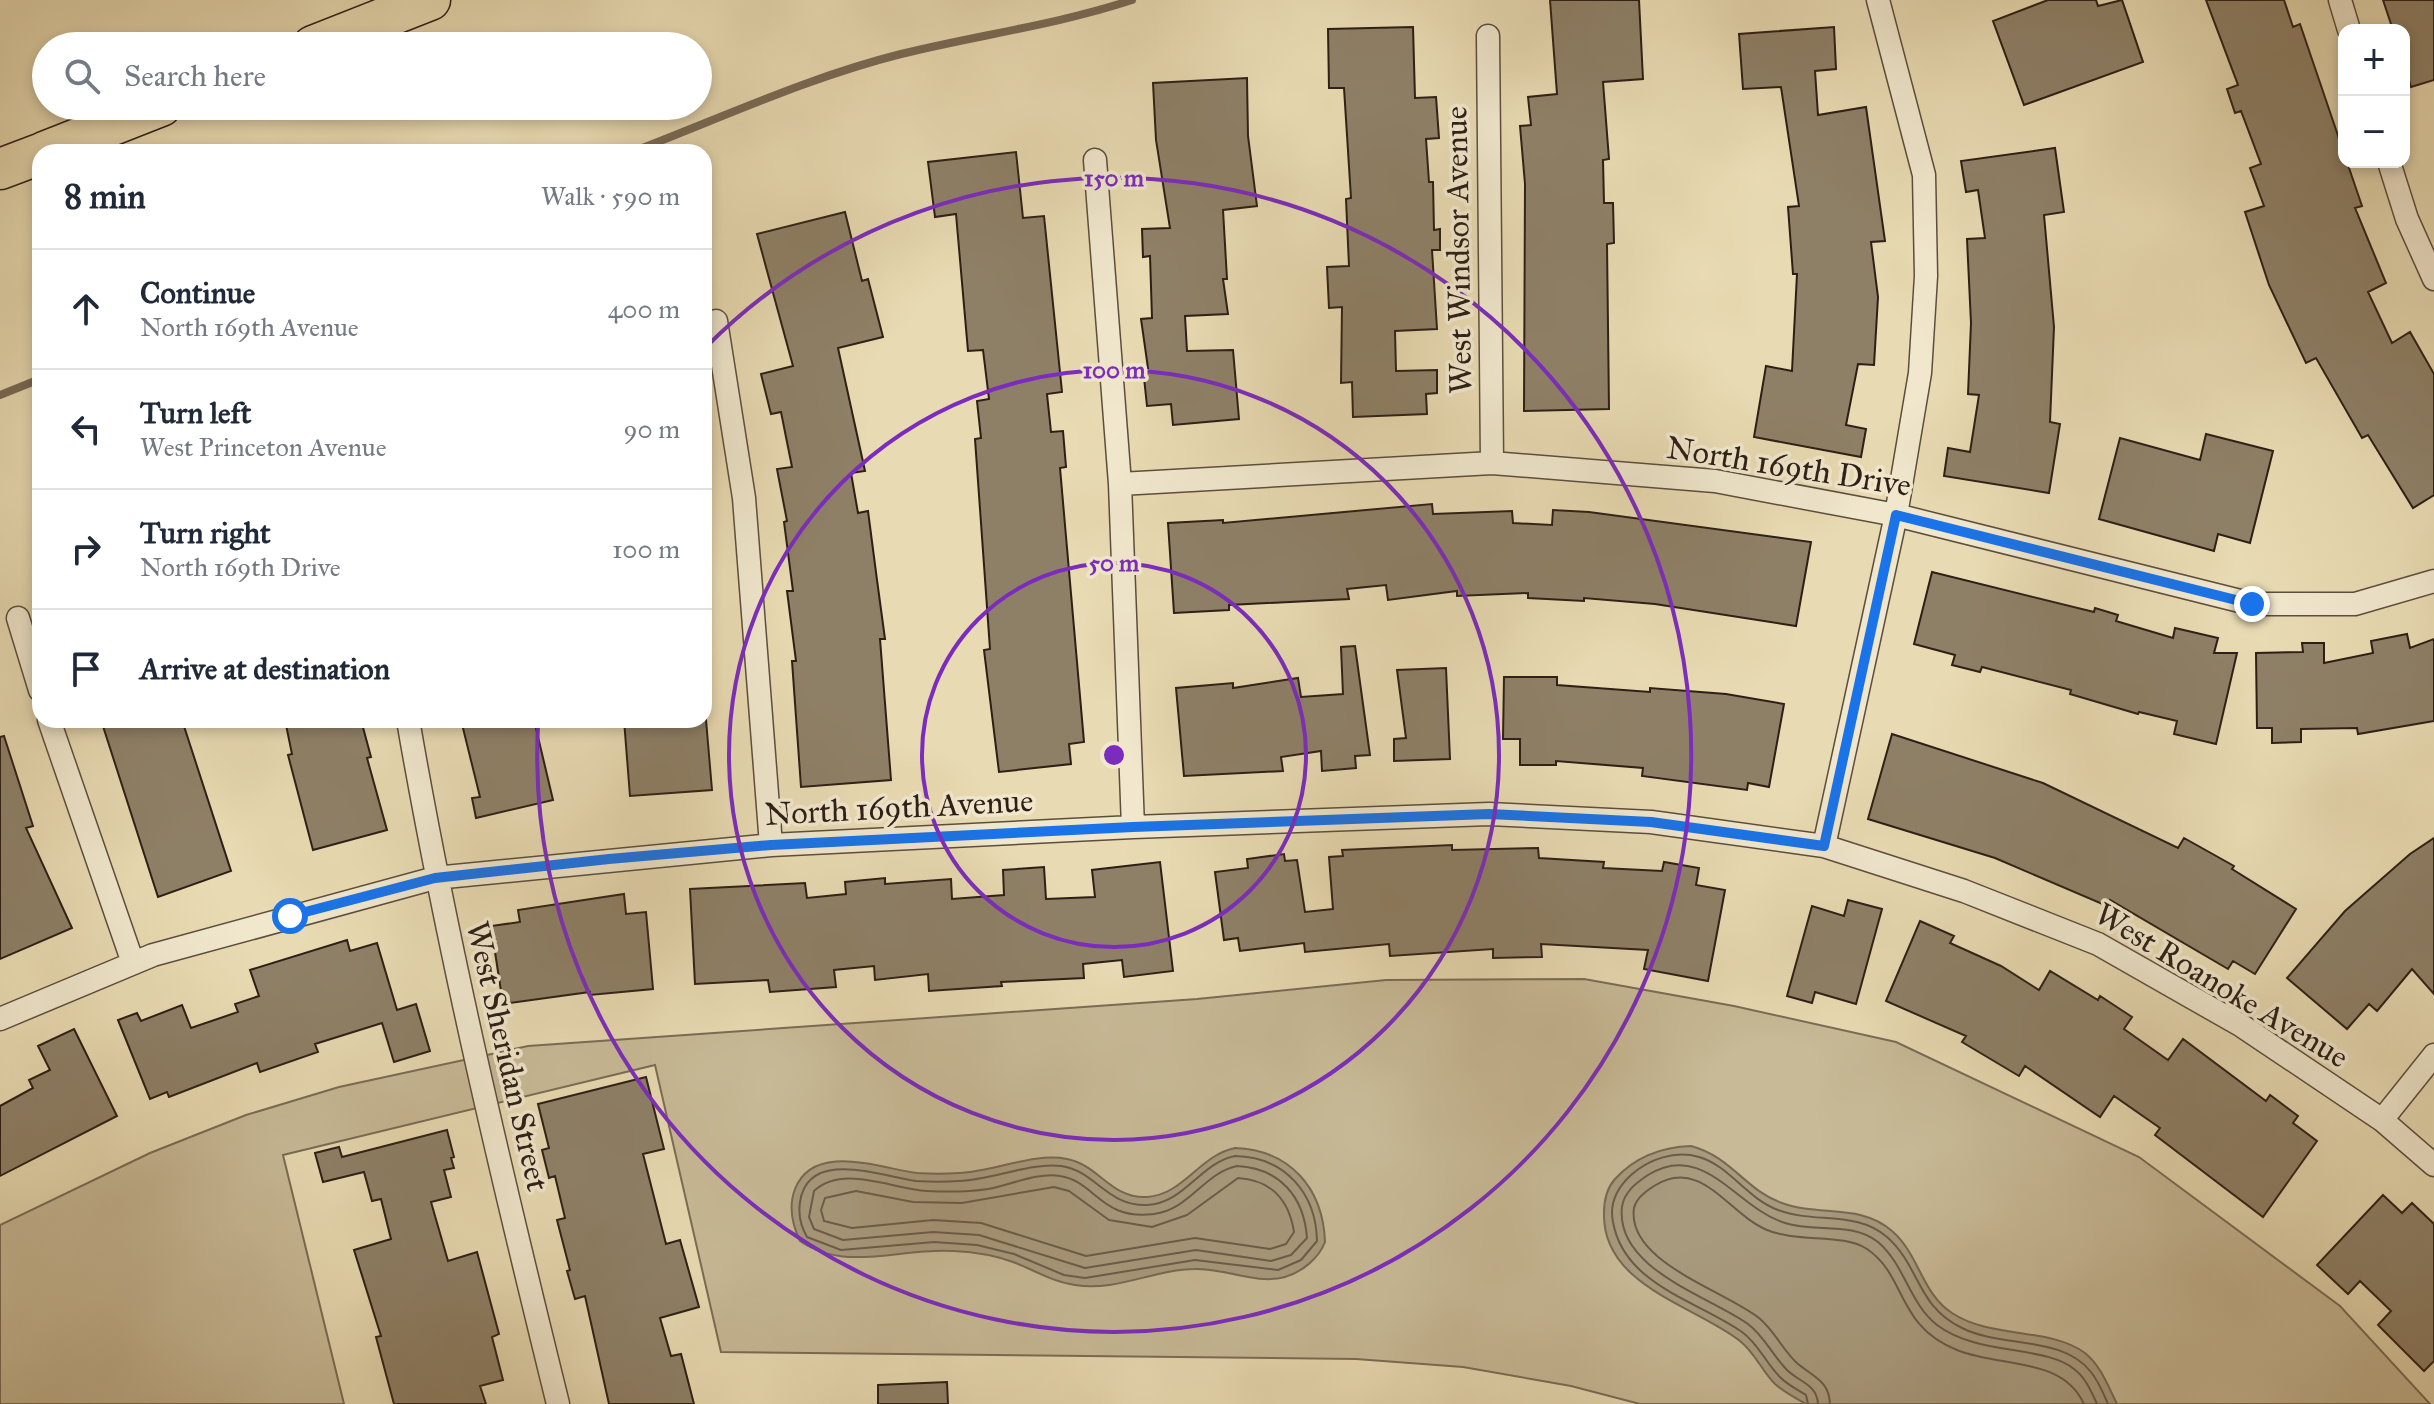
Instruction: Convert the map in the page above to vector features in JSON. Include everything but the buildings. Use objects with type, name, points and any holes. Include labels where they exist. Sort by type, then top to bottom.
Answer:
[{"type":"highway","points":[[349,32],[430,0]]},
{"type":"highway","points":[[65,144],[126,120]]},
{"type":"street","points":[[1824,846],[1896,515],[1920,373],[1926,276],[1924,175],[1878,0]]},
{"type":"street","points":[[2340,0],[2347,24]]},
{"type":"street","name":"West Windsor Avenue","points":[[1488,36],[1492,463]]},
{"type":"street","points":[[1095,160],[1120,484],[1133,827]]},
{"type":"street","points":[[2391,168],[2407,219],[2434,279]]},
{"type":"street","points":[[716,321],[744,498],[771,845]]},
{"type":"street","name":"North 169th Drive","points":[[1120,484],[1492,463],[1715,481],[1896,515],[2252,604],[2355,604],[2434,581]]},
{"type":"street","points":[[18,618],[32,664]]},
{"type":"street","points":[[52,728],[133,963]]},
{"type":"street","name":"West Sheridan Street","points":[[409,728],[435,878],[479,1085],[558,1404]]},
{"type":"street","name":"North 169th Avenue","points":[[0,1019],[133,963],[275,920],[435,878],[771,845],[1489,814],[1651,822],[1824,846]]},
{"type":"street","name":"West Roanoke Avenue","points":[[1824,846],[1964,891],[2098,944],[2242,1026],[2382,1120],[2434,1165]]},
{"type":"street","points":[[2382,1120],[2434,1055]]},
{"type":"shaded area","points":[[1584,979],[1734,1006],[1896,1042],[2139,1157],[2340,1306],[2430,1404],[1640,1404],[1571,1386],[1463,1367],[1356,1359],[721,1352],[655,1065],[283,1155],[344,1404],[0,1404],[0,1225],[150,1153],[246,1115],[339,1087],[528,1046],[1197,999],[1386,980]]},
{"type":"water","points":[[1691,1146],[1717,1158],[1758,1190],[1782,1203],[1853,1214],[1880,1222],[1901,1240],[1927,1285],[1952,1313],[1984,1327],[2055,1339],[2071,1345],[2085,1353],[2095,1364],[2117,1404],[1806,1404],[1790,1395],[1775,1384],[1740,1341],[1635,1276],[1618,1259],[1607,1238],[1604,1204],[1615,1179],[1650,1154]]},
{"type":"water","points":[[1235,1148],[1255,1150],[1287,1164],[1310,1189],[1318,1205],[1325,1242],[1314,1259],[1291,1275],[1263,1279],[1195,1269],[1105,1285],[1075,1285],[1051,1279],[1006,1260],[976,1253],[934,1251],[836,1256],[800,1241],[792,1215],[795,1189],[804,1174],[817,1166],[833,1162],[943,1174],[972,1172],[1041,1158],[1067,1159],[1078,1162],[1124,1193],[1147,1197],[1171,1189],[1212,1158]]},
{"type":"waterway","points":[[652,144],[799,86],[867,63],[1132,0]]},
{"type":"waterway","points":[[0,395],[32,382]]},
{"type":"route","points":[[290,916],[435,878],[609,859],[771,845],[1133,827],[1489,814],[1651,822],[1824,846],[1896,515],[2252,604]]}]
